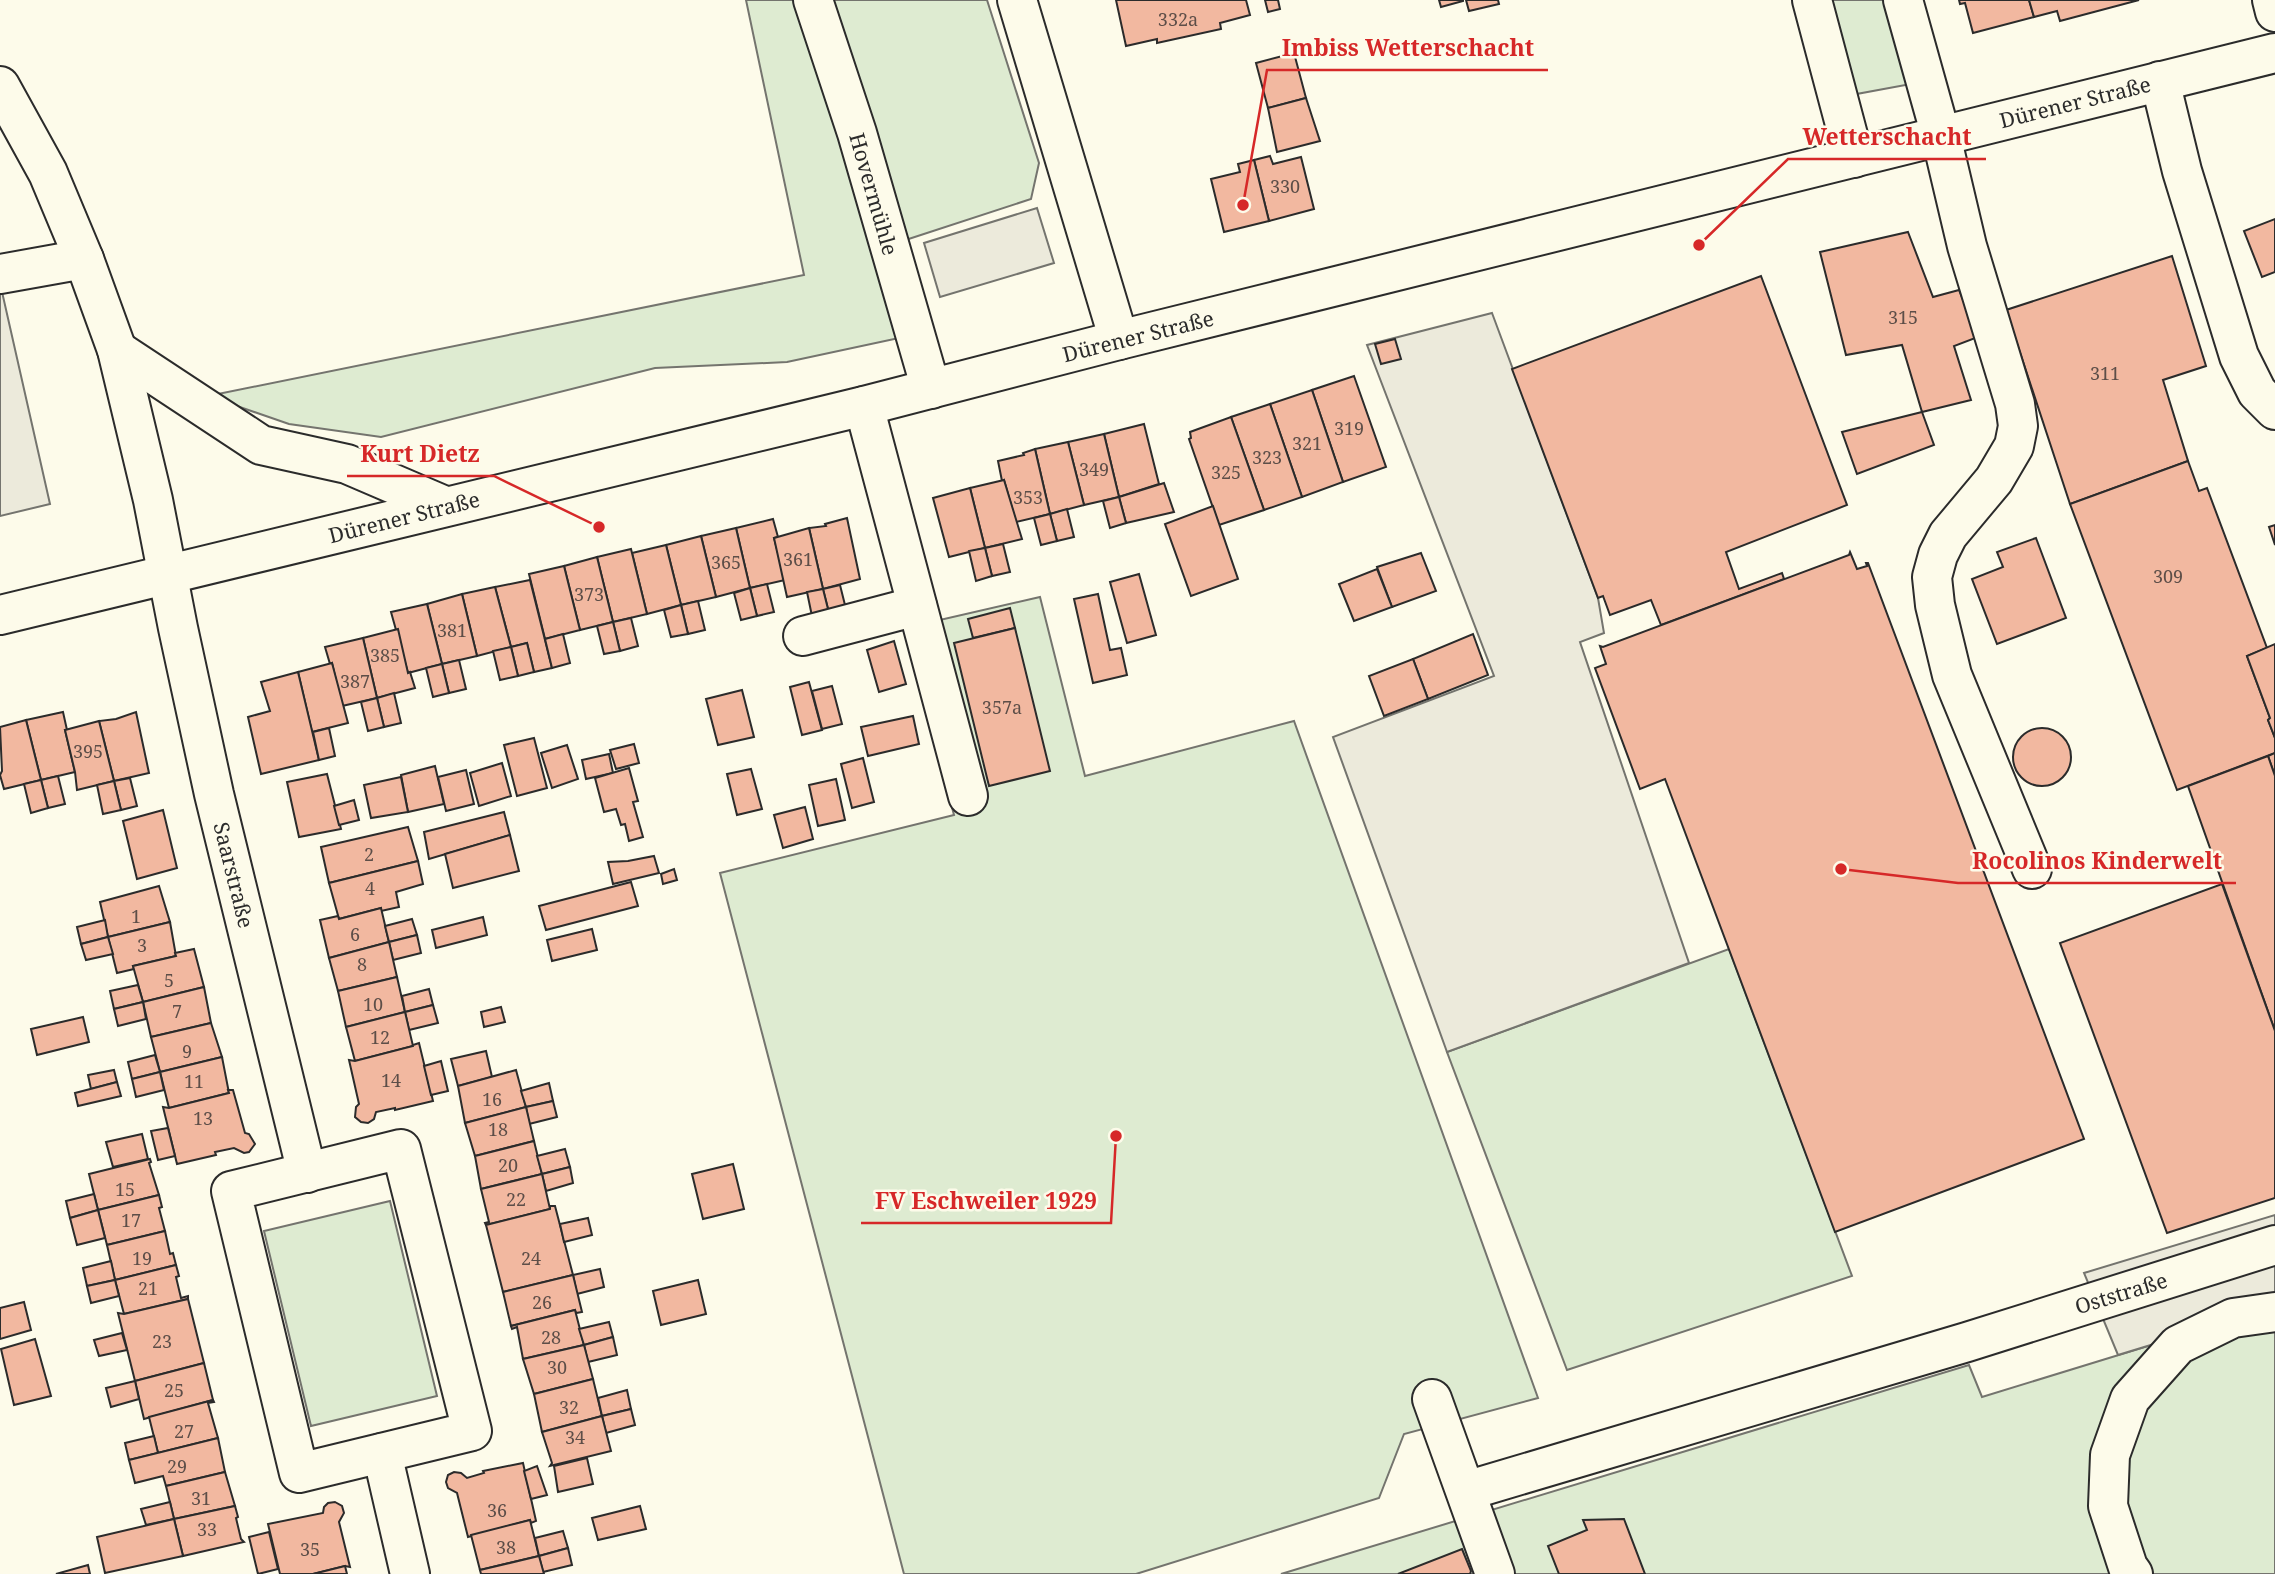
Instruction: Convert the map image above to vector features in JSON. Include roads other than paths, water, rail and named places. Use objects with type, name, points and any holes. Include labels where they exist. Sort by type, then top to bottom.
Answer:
[{"type":"main road","name":"Hovermühle","points":[[813,0],[857,133],[931,389]]},
{"type":"main road","points":[[1017,0],[1119,340]]},
{"type":"main road","points":[[1812,0],[1854,158]]},
{"type":"main road","points":[[1903,0],[1941,136],[1967,246],[2015,404],[2018,426],[2014,446],[1994,480],[1948,535],[1938,555],[1932,577],[1935,605],[1952,675],[2032,869]]},
{"type":"main road","points":[[2272,0],[2275,12]]},
{"type":"main road","name":"Dürener Straße","points":[[0,615],[864,406],[2275,52]]},
{"type":"main road","points":[[2160,81],[2182,171],[2239,356],[2257,392],[2275,410]]},
{"type":"main road","name":"Saarstraße","points":[[0,86],[48,173],[84,259],[117,350],[150,488],[214,794],[307,1173]]},
{"type":"main road","points":[[0,274],[84,259]]},
{"type":"main road","points":[[117,350],[261,445],[347,464],[444,506]]},
{"type":"main road","points":[[864,406],[968,796]]},
{"type":"main road","points":[[803,636],[917,606]]},
{"type":"main road","points":[[401,1149],[472,1430],[299,1473],[231,1191],[307,1173],[401,1149]]},
{"type":"main road","name":"Oststraße","points":[[1466,1491],[1967,1342],[2275,1245]]},
{"type":"main road","points":[[2212,1264],[2233,1318]]},
{"type":"main road","points":[[2133,1574],[2128,1567],[2109,1506],[2110,1455],[2130,1399],[2178,1345],[2233,1318],[2275,1312]]},
{"type":"main road","points":[[1432,1399],[1495,1574]]},
{"type":"main road","points":[[382,1453],[410,1574]]},
{"type":"place","name":"Imbiss Wetterschacht","points":[[1243,205]]},
{"type":"place","name":"Wetterschacht","points":[[1699,245]]},
{"type":"place","name":"Kurt Dietz","points":[[599,527]]},
{"type":"place","name":"Rocolinos Kinderwelt","points":[[1841,869]]},
{"type":"place","name":"FV Eschweiler 1929","points":[[1116,1136]]}]
